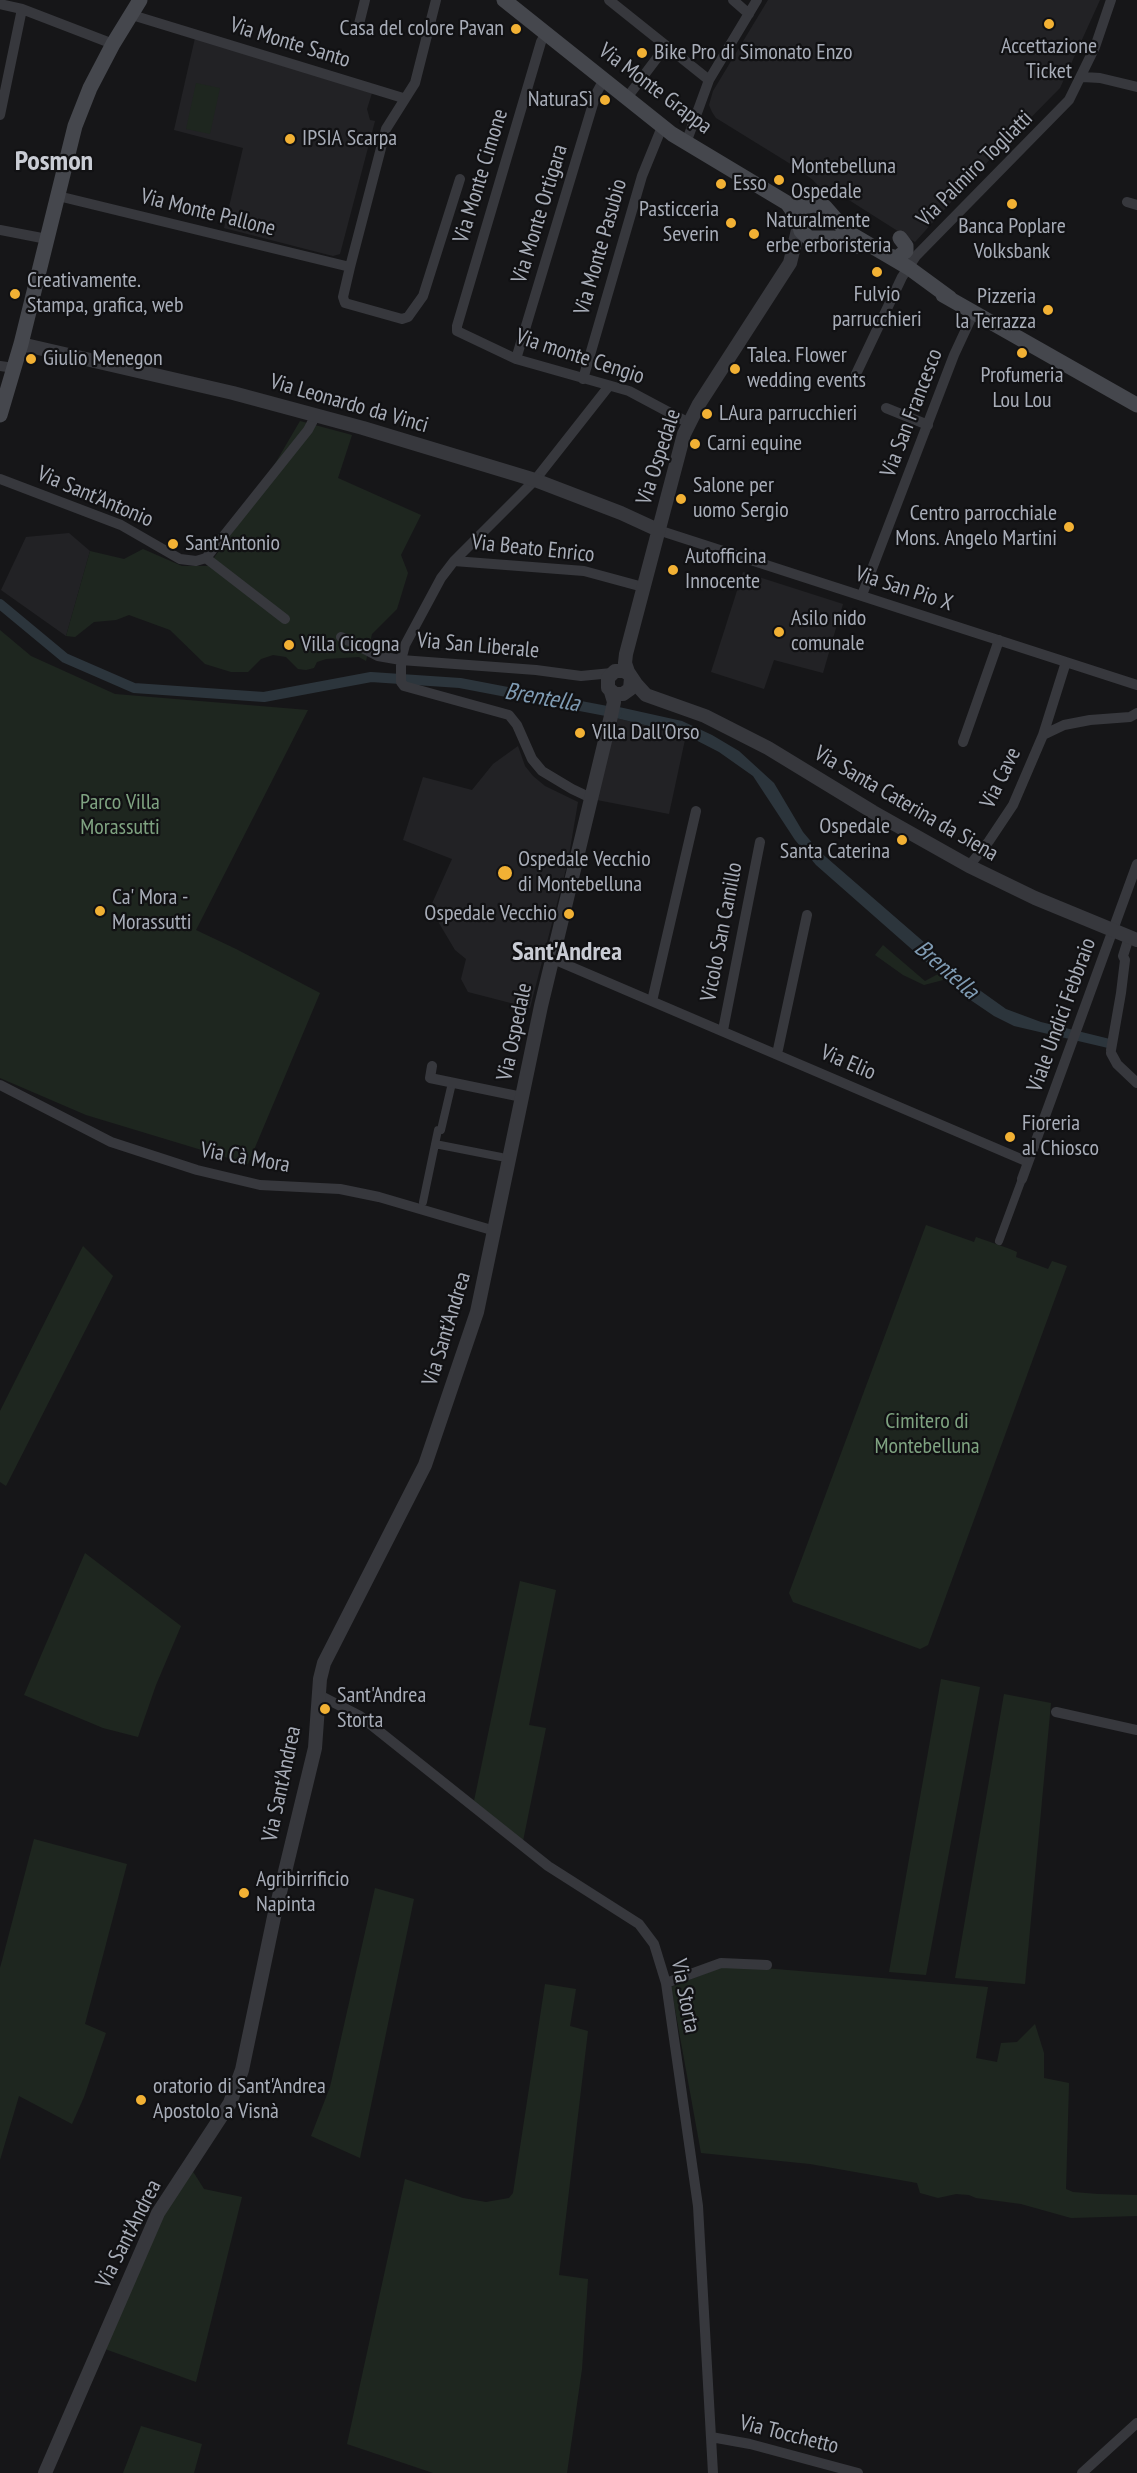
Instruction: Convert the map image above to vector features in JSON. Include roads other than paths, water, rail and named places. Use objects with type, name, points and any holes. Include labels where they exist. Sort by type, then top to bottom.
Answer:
[{"type":"main road","points":[[0,415],[7,367],[21,344],[75,126],[90,88],[140,0]]},
{"type":"main road","name":"Via Monte Grappa","points":[[504,0],[662,127],[787,203],[825,207],[846,231],[890,255],[906,271]]},
{"type":"main road","name":"Via Monte Grappa","points":[[787,203],[805,235],[842,239],[906,271],[1137,405]]},
{"type":"main road","points":[[799,223],[800,215],[808,207]]},
{"type":"main road","points":[[820,238],[833,228],[833,216]]},
{"type":"main road","points":[[890,255],[897,258],[906,250],[900,238]]},
{"type":"street","points":[[357,28],[365,0]]},
{"type":"street","points":[[436,0],[415,83],[403,98],[386,129],[350,267],[344,297],[345,303],[402,319],[408,317],[423,296],[460,179]]},
{"type":"street","points":[[609,0],[709,80]]},
{"type":"street","points":[[733,0],[749,14]]},
{"type":"street","points":[[686,143],[709,80],[757,0]]},
{"type":"street","name":"Via Palmiro Togliatti","points":[[856,374],[906,271],[927,246],[1069,100],[1083,77],[1111,0]]},
{"type":"street","points":[[3,3],[113,44]]},
{"type":"street","points":[[0,115],[22,9]]},
{"type":"street","name":"Via Monte Santo","points":[[132,15],[403,98]]},
{"type":"street","name":"Via Monte Cimone","points":[[458,332],[457,326],[541,42],[546,33]]},
{"type":"street","points":[[626,99],[666,46]]},
{"type":"street","points":[[1083,77],[1100,78],[1137,87]]},
{"type":"street","name":"Via Monte Ortigara","points":[[516,359],[596,94],[603,81]]},
{"type":"street","name":"Via Monte Pasubio","points":[[583,379],[642,176],[662,127]]},
{"type":"street","name":"Via Monte Pallone","points":[[58,196],[350,267]]},
{"type":"street","name":"Via Ospedale","points":[[795,259],[799,223]]},
{"type":"street","points":[[0,230],[47,239]]},
{"type":"street","name":"Via Ospedale","points":[[630,677],[625,663],[626,654],[680,447],[689,423],[795,259],[820,238]]},
{"type":"street","points":[[900,238],[917,250],[927,246]]},
{"type":"street","name":"Via San Francesco","points":[[862,595],[954,355],[974,312]]},
{"type":"street","name":"Via monte Cengio","points":[[458,332],[516,359],[645,398],[689,423]]},
{"type":"street","name":"Via Leonardo da Vinci","points":[[21,344],[233,393],[316,415],[535,480],[621,513],[658,530]]},
{"type":"street","points":[[591,798],[542,771],[532,759],[517,725],[509,715],[483,706],[408,689],[401,682],[401,660],[405,645],[441,578],[454,561],[535,480],[609,386]]},
{"type":"street","points":[[886,408],[928,425]]},
{"type":"street","points":[[285,619],[206,558],[308,430],[316,415]]},
{"type":"street","name":"Via Sant'Antonio","points":[[0,479],[121,525],[180,559],[196,561],[206,558]]},
{"type":"street","name":"Via San Pio X","points":[[658,530],[1137,685]]},
{"type":"street","name":"Via Beato Enrico","points":[[454,561],[585,571],[643,587]]},
{"type":"street","name":"Via San Liberale","points":[[341,637],[378,656],[401,660],[516,668],[581,676],[613,672]]},
{"type":"street","points":[[963,742],[999,640]]},
{"type":"street","name":"Via Ospedale","points":[[613,672],[626,654]]},
{"type":"street","name":"Via Cave","points":[[969,866],[1014,805],[1043,735],[1066,662]]},
{"type":"street","points":[[621,670],[630,677],[630,689],[615,698],[607,681],[613,672],[621,670]]},
{"type":"street","name":"Via San Liberale","points":[[581,676],[615,698]]},
{"type":"street","name":"Via Santa Caterina da Siena","points":[[630,677],[645,693],[705,716],[768,748],[873,812],[969,866],[1035,898],[1133,939]]},
{"type":"street","name":"Via Ospedale","points":[[495,1231],[541,1006],[615,698]]},
{"type":"street","name":"Via Santa Caterina da Siena","points":[[615,698],[657,699]]},
{"type":"street","name":"Via Cave","points":[[1043,735],[1064,725],[1090,720],[1130,717],[1137,713]]},
{"type":"street","points":[[652,1001],[696,811]]},
{"type":"street","name":"Vicolo San Camillo","points":[[723,1030],[760,842]]},
{"type":"street","name":"Viale Undici Febbraio","points":[[1022,1179],[1137,864]]},
{"type":"street","points":[[777,1054],[807,915]]},
{"type":"street","points":[[1133,939],[1123,956],[1125,960],[1121,993],[1111,1052],[1117,1064],[1137,1083]]},
{"type":"street","name":"Via Elio","points":[[553,959],[1028,1162]]},
{"type":"street","points":[[432,1066],[430,1078],[522,1097]]},
{"type":"street","points":[[423,1202],[438,1130],[441,1130],[452,1083]]},
{"type":"street","name":"Via Cà Mora","points":[[0,1085],[111,1142],[197,1170],[260,1185],[340,1189],[379,1197],[495,1231]]},
{"type":"street","points":[[435,1144],[501,1157]]},
{"type":"street","points":[[999,1240],[1022,1179]]},
{"type":"street","name":"Via Sant'Andrea","points":[[45,2473],[158,2213],[230,2103],[242,2070],[274,1917],[315,1748],[324,1663],[425,1465],[477,1312],[495,1231]]},
{"type":"street","name":"Via Storta","points":[[319,1695],[360,1716],[548,1866],[639,1924],[654,1944],[666,1983],[698,2206],[713,2473]]},
{"type":"street","points":[[1056,1712],[1137,1730]]},
{"type":"street","points":[[666,1983],[721,1963],[767,1965]]},
{"type":"street","points":[[1082,2473],[1137,2423]]},
{"type":"street","name":"Via Tocchetto","points":[[711,2437],[750,2444],[858,2473]]},
{"type":"water","points":[[619,707],[682,721],[739,751],[774,783],[803,832],[819,851],[978,989],[1006,1009],[1041,1022],[1110,1039],[1108,1048],[1014,1026],[966,997],[816,865],[795,840],[753,776],[719,752],[686,735],[616,718]]},
{"type":"waterway","name":"Brentella","points":[[0,604],[65,658],[134,688],[264,697],[371,677],[460,683],[617,713]]},
{"type":"place","name":"Accettazione Ticket","points":[[1049,24]]},
{"type":"place","name":"Casa del colore Pavan","points":[[516,29]]},
{"type":"place","name":"Bike Pro di Simonato Enzo","points":[[642,53]]},
{"type":"place","name":"NaturaSì","points":[[605,100]]},
{"type":"place","name":"IPSIA Scarpa","points":[[290,139]]},
{"type":"place","name":"Montebelluna Ospedale","points":[[779,180]]},
{"type":"place","name":"Esso","points":[[721,184]]},
{"type":"place","name":"Banca Poplare Volksbank","points":[[1012,204]]},
{"type":"place","name":"Pasticceria Severin","points":[[731,223]]},
{"type":"place","name":"Naturalmente erbe erboristeria","points":[[754,234]]},
{"type":"place","name":"Fulvio parrucchieri","points":[[877,272]]},
{"type":"place","name":"Creativamente. Stampa, grafica, web","points":[[15,294]]},
{"type":"place","name":"Pizzeria la Terrazza","points":[[1048,310]]},
{"type":"place","name":"Profumeria Lou Lou","points":[[1022,353]]},
{"type":"place","name":"Giulio Menegon","points":[[31,359]]},
{"type":"place","name":"Talea. Flower wedding events","points":[[735,369]]},
{"type":"place","name":"LAura parrucchieri","points":[[707,414]]},
{"type":"place","name":"Carni equine","points":[[695,444]]},
{"type":"place","name":"Salone per uomo Sergio","points":[[681,499]]},
{"type":"place","name":"Centro parrocchiale Mons. Angelo Martini","points":[[1069,527]]},
{"type":"place","name":"Sant'Antonio","points":[[173,544]]},
{"type":"place","name":"Autofficina Innocente","points":[[673,570]]},
{"type":"place","name":"Asilo nido comunale","points":[[779,632]]},
{"type":"place","name":"Villa Cicogna","points":[[289,645]]},
{"type":"place","name":"Villa Dall'Orso","points":[[580,733]]},
{"type":"place","name":"Ospedale Santa Caterina","points":[[902,840]]},
{"type":"place","name":"Ospedale Vecchio di Montebelluna","points":[[505,873]]},
{"type":"place","name":"Ca' Mora - Morassutti","points":[[100,911]]},
{"type":"place","name":"Ospedale Vecchio","points":[[569,914]]},
{"type":"place","name":"Fioreria al Chiosco","points":[[1010,1137]]},
{"type":"place","name":"Sant'Andrea Storta","points":[[325,1709]]},
{"type":"place","name":"Agribirrificio Napinta","points":[[244,1893]]},
{"type":"place","name":"oratorio di Sant'Andrea Apostolo a Visnà","points":[[141,2100]]},
{"type":"district","name":"Posmon","points":[[54,162]]},
{"type":"district","name":"Sant'Andrea","points":[[567,953]]},
{"type":"park label","name":"Parco Villa Morassutti","points":[[120,816]]},
{"type":"park label","name":"Cimitero di Montebelluna","points":[[927,1434]]}]
